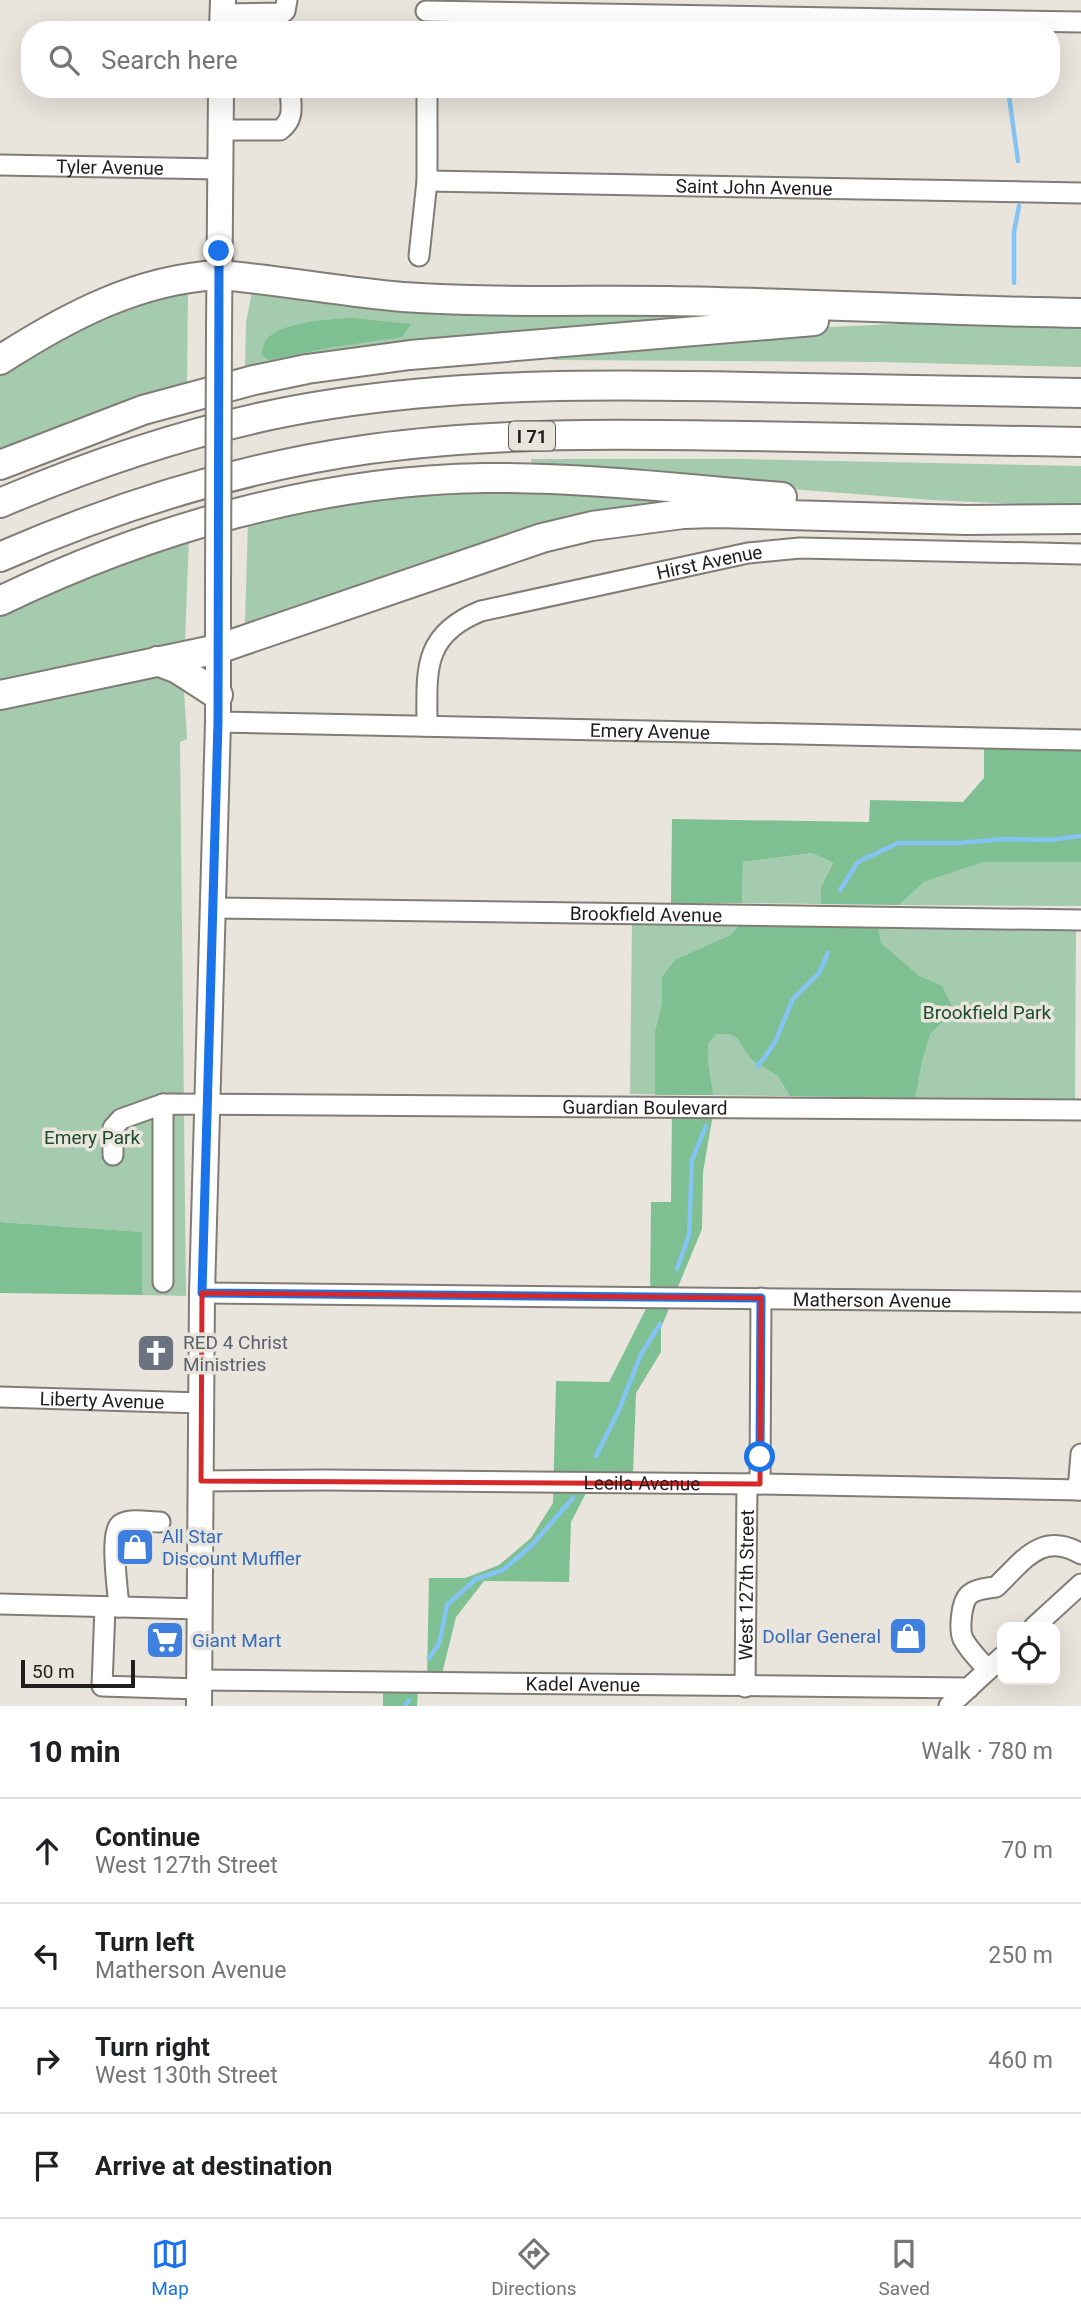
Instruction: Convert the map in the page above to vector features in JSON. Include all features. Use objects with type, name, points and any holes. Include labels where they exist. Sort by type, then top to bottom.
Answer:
[{"type":"highway","points":[[0,360],[46,331],[91,308],[130,292],[193,276],[219,275],[401,296],[474,300],[669,301],[1081,313]]},
{"type":"highway","points":[[0,465],[143,410],[254,380],[307,369],[435,352],[928,310]]},
{"type":"highway","points":[[0,503],[76,473],[183,437],[252,419],[330,404],[398,395],[481,389],[635,385],[1081,393]]},
{"type":"highway","name":"I 71","points":[[0,557],[70,527],[177,491],[310,459],[419,443],[552,436],[650,435],[1081,442]]},
{"type":"highway","points":[[0,601],[66,571],[132,546],[251,511],[337,493],[433,481],[484,478],[569,480],[1080,519]]},
{"type":"highway","points":[[0,695],[218,649],[541,538],[592,526],[636,519],[715,513],[966,520],[1080,519]]},
{"type":"highway","points":[[157,661],[178,669],[218,709]]},
{"type":"main road","points":[[199,1692],[202,1293],[218,709],[221,98]]},
{"type":"street","points":[[223,15],[282,13],[287,8],[287,0]]},
{"type":"street","points":[[426,14],[999,21]]},
{"type":"street","points":[[1060,22],[1081,22]]},
{"type":"street","points":[[220,131],[280,130],[292,117],[291,98]]},
{"type":"street","points":[[419,256],[427,181],[427,98]]},
{"type":"street","name":"Tyler Avenue","points":[[0,165],[219,169]]},
{"type":"street","name":"Saint John Avenue","points":[[427,181],[1081,193]]},
{"type":"street","name":"Hirst Avenue","points":[[427,726],[427,668],[435,649],[446,633],[464,618],[481,611],[748,553],[774,550],[814,548],[1081,554]]},
{"type":"street","name":"Emery Avenue","points":[[218,709],[427,726],[1081,740]]},
{"type":"street","name":"Brookfield Avenue","points":[[212,908],[1081,920]]},
{"type":"street","points":[[163,1104],[163,1282]]},
{"type":"street","name":"Guardian Boulevard","points":[[113,1156],[113,1128],[121,1119],[163,1104],[1081,1110]]},
{"type":"street","name":"Matherson Avenue","points":[[202,1293],[1081,1302]]},
{"type":"street","name":"West 127th Street","points":[[745,1687],[761,1298]]},
{"type":"street","name":"Liberty Avenue","points":[[0,1397],[202,1403]]},
{"type":"street","points":[[1079,1490],[1081,1454]]},
{"type":"street","name":"Leeila Avenue","points":[[201,1481],[753,1484],[1079,1490]]},
{"type":"street","points":[[112,1607],[116,1529],[119,1524],[128,1522],[160,1522]]},
{"type":"street","points":[[949,1706],[995,1663],[968,1648],[961,1635],[964,1604],[969,1595],[996,1587],[1034,1550],[1051,1545],[1071,1548],[1081,1554]]},
{"type":"street","points":[[1039,1622],[1081,1584]]},
{"type":"street","points":[[0,1604],[201,1609]]},
{"type":"street","name":"Kadel Avenue","points":[[112,1607],[102,1686],[199,1692],[745,1687],[968,1688]]},
{"type":"highlighted area","points":[[202,1293],[761,1298],[760,1484],[201,1481]]},
{"type":"green space","points":[[188,286],[187,384],[114,406],[0,449],[0,367],[111,309]]},
{"type":"green space","points":[[253,287],[391,308],[470,315],[638,310],[720,317],[245,371],[246,322]]},
{"type":"green space","points":[[352,318],[411,324],[402,337],[269,360],[262,355],[264,344],[270,337],[290,326]]},
{"type":"green space","points":[[960,321],[1081,323],[1081,367],[879,362],[553,360],[553,350],[808,328]]},
{"type":"green space","points":[[531,459],[743,459],[1081,466],[1081,507],[932,500],[532,469]]},
{"type":"green space","points":[[456,489],[773,503],[669,507],[245,623],[248,521],[297,510]]},
{"type":"green space","points":[[189,536],[185,643],[0,683],[0,611]]},
{"type":"green space","name":"Emery Park","points":[[149,674],[171,677],[184,691],[187,739],[180,742],[186,1296],[142,1295],[142,1232],[0,1222],[0,710]]},
{"type":"green space","points":[[984,744],[1081,747],[1081,862],[984,862],[924,882],[899,905],[821,904],[821,887],[833,863],[812,853],[743,862],[742,903],[671,903],[672,819],[869,822],[870,800],[963,802],[984,778]]},
{"type":"green space","points":[[812,853],[833,863],[821,887],[821,904],[742,903],[743,862]]},
{"type":"green space","points":[[984,862],[1081,862],[1081,906],[899,905],[924,882]]},
{"type":"green space","name":"Brookfield Park","points":[[632,921],[1076,925],[1075,1100],[630,1094]]},
{"type":"green space","points":[[742,922],[877,923],[881,943],[919,976],[942,986],[951,1004],[948,1017],[930,1034],[915,1098],[790,1096],[778,1076],[751,1059],[737,1038],[729,1034],[716,1034],[708,1044],[713,1095],[655,1095],[655,1032],[662,1004],[662,977],[675,960],[731,935]]},
{"type":"green space","points":[[672,1113],[713,1114],[703,1172],[702,1229],[661,1328],[661,1352],[636,1393],[633,1474],[596,1474],[571,1522],[569,1582],[484,1581],[456,1617],[441,1678],[427,1679],[429,1578],[465,1578],[499,1565],[531,1538],[553,1503],[556,1381],[609,1382],[650,1301],[651,1202],[671,1202]]},
{"type":"green space","points":[[0,1222],[142,1232],[142,1295],[0,1293]]},
{"type":"green space","points":[[383,1685],[418,1686],[417,1706],[383,1706]]},
{"type":"waterway","points":[[1009,98],[1018,161]]},
{"type":"waterway","points":[[1014,283],[1014,232],[1019,206]]},
{"type":"waterway","points":[[840,890],[858,862],[898,843],[1050,840],[1081,836]]},
{"type":"waterway","points":[[757,1066],[775,1042],[793,999],[819,973],[828,953]]},
{"type":"waterway","points":[[677,1269],[689,1235],[692,1160],[706,1126]]},
{"type":"waterway","points":[[596,1456],[619,1410],[641,1354],[660,1324]]},
{"type":"waterway","points":[[429,1658],[439,1644],[447,1605],[476,1579],[503,1570],[532,1545],[573,1498]]},
{"type":"waterway","points":[[405,1706],[409,1700]]},
{"type":"place","name":"RED 4 Christ Ministries","points":[[156,1353]]},
{"type":"place","name":"All Star Discount Muffler","points":[[135,1547]]},
{"type":"place","name":"Dollar General","points":[[908,1636]]},
{"type":"place","name":"Giant Mart","points":[[165,1640]]},
{"type":"route","points":[[219,251],[218,722],[202,1293],[761,1298],[760,1457]]}]
